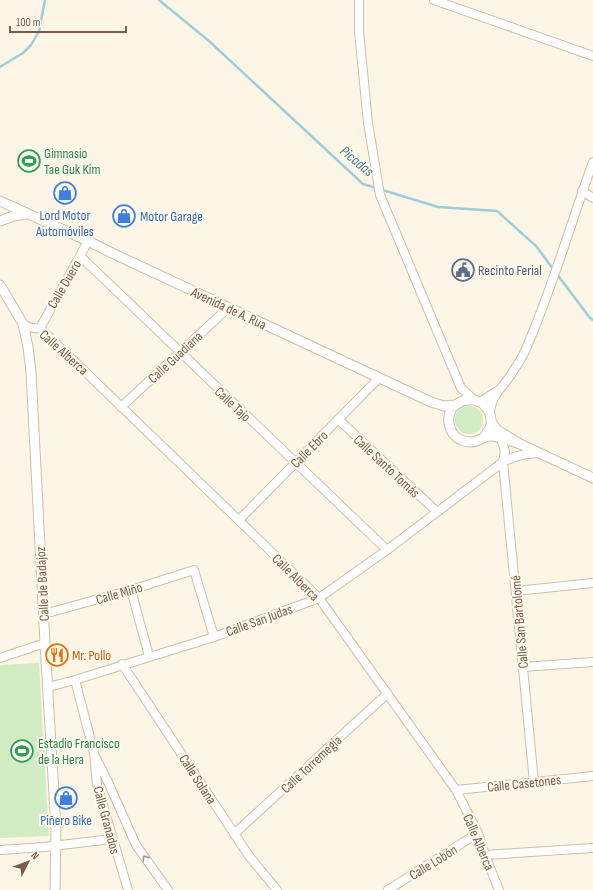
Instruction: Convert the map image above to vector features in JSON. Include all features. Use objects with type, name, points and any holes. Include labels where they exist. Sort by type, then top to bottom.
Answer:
[{"type":"street","points":[[359,0],[359,31],[368,123],[380,195],[460,388],[485,406],[496,429],[502,434],[593,478]]},
{"type":"street","points":[[434,0],[593,56]]},
{"type":"street","points":[[498,390],[477,401],[466,400],[457,404],[450,412],[448,420],[454,436],[461,440],[470,442],[478,441],[485,436],[490,429],[491,403],[524,352],[549,289],[593,162]]},
{"type":"street","points":[[582,191],[593,198]]},
{"type":"street","name":"Avenida de A. Rua","points":[[0,201],[431,402],[444,406],[457,404]]},
{"type":"street","points":[[0,221],[13,216],[28,214]]},
{"type":"street","name":"Calle Duero","points":[[40,328],[88,241]]},
{"type":"street","name":"Calle Tajo","points":[[80,256],[387,550]]},
{"type":"street","name":"Calle de Badajoz","points":[[0,285],[22,324],[28,348],[31,372],[55,821],[55,890]]},
{"type":"street","name":"Calle Guadiana","points":[[121,406],[228,308]]},
{"type":"street","name":"Calle Alberca","points":[[22,324],[30,328],[40,328],[319,598],[456,790],[478,833],[499,890]]},
{"type":"street","name":"Calle Ebro","points":[[239,520],[379,378]]},
{"type":"street","points":[[457,404],[460,388]]},
{"type":"street","name":"Avenida de A. Rua","points":[[431,402],[442,411],[448,420]]},
{"type":"street","name":"Calle Santo Tomás","points":[[338,419],[437,512]]},
{"type":"street","points":[[485,436],[491,436],[520,444]]},
{"type":"street","points":[[502,439],[505,451],[503,462]]},
{"type":"street","points":[[513,457],[520,444]]},
{"type":"street","name":"Calle San Judas","points":[[48,687],[214,637],[319,598],[387,550],[503,462],[513,457],[539,453]]},
{"type":"street","name":"Calle San Bartolomé","points":[[503,462],[534,782]]},
{"type":"street","name":"Calle Miño","points":[[44,614],[131,590],[194,570],[214,637]]},
{"type":"street","points":[[516,591],[593,583]]},
{"type":"street","points":[[131,590],[149,656]]},
{"type":"street","points":[[0,658],[45,643]]},
{"type":"street","points":[[523,667],[593,662]]},
{"type":"street","name":"Calle Solana","points":[[122,664],[249,856],[277,890]]},
{"type":"street","name":"Calle Granados","points":[[75,680],[94,753],[97,785],[128,890]]},
{"type":"street","name":"Calle Torremegía","points":[[234,834],[387,694]]},
{"type":"street","points":[[94,753],[136,845],[168,890]]},
{"type":"street","name":"Calle Casetones","points":[[456,790],[593,776]]},
{"type":"street","name":"Calle Lobón","points":[[388,890],[478,833]]},
{"type":"street","points":[[0,850],[56,846],[112,839]]},
{"type":"street","points":[[485,855],[593,848]]},
{"type":"green space","points":[[469,406],[479,410],[483,420],[479,430],[469,434],[459,430],[455,420],[459,410]]},
{"type":"green space","name":"Estadio Francisco de la Hera","points":[[39,663],[49,836],[0,838],[0,665]]},
{"type":"waterway","points":[[0,67],[23,53],[31,45],[39,31],[45,0]]},
{"type":"waterway","name":"Picadas","points":[[159,0],[209,41],[363,184],[438,207],[497,211],[536,246],[553,269]]},
{"type":"waterway","name":"Picadas","points":[[556,273],[593,320]]},
{"type":"place","name":"Gimnasio Tae Guk Kim","points":[[29,161]]},
{"type":"place","name":"Lord Motor Automóviles","points":[[65,193]]},
{"type":"place","name":"Motor Garage","points":[[124,216]]},
{"type":"place","name":"Recinto Ferial","points":[[463,270]]},
{"type":"place","name":"Mr. Pollo","points":[[57,655]]},
{"type":"place","name":"Estadio Francisco de la Hera","points":[[22,751]]},
{"type":"place","name":"Piñero Bike","points":[[66,798]]}]
